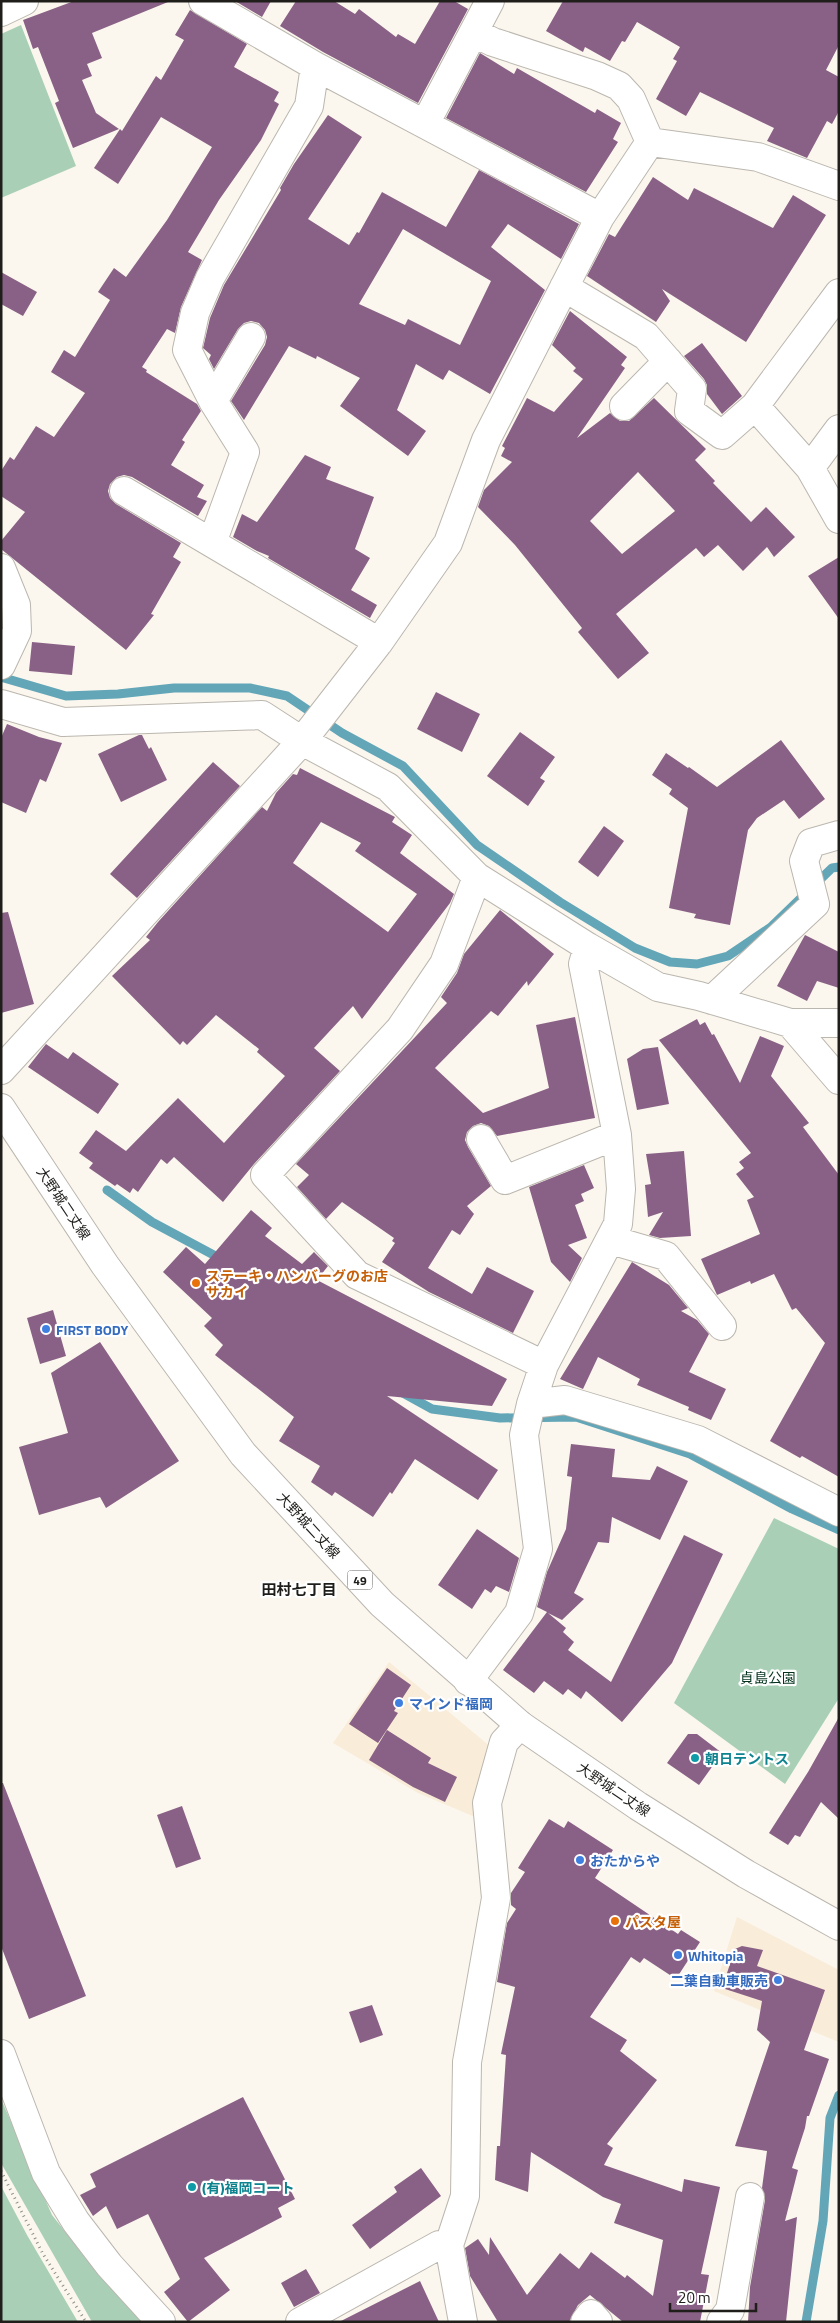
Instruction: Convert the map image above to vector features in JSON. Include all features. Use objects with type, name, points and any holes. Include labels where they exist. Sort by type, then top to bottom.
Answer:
[{"type":"street","points":[[1,12],[24,1]]},
{"type":"street","points":[[203,1],[315,66],[600,217]]},
{"type":"street","points":[[425,124],[490,1]]},
{"type":"street","points":[[474,32],[502,45],[597,76],[619,86],[630,99],[650,142]]},
{"type":"street","points":[[212,543],[245,452],[213,401],[187,350],[195,313],[210,278],[309,106],[315,66]]},
{"type":"street","points":[[650,142],[758,157],[839,186]]},
{"type":"street","points":[[1,1070],[305,737],[379,642],[448,543],[486,440],[600,217],[650,142]]},
{"type":"street","points":[[564,287],[646,336],[692,389],[689,411],[722,434],[755,406],[839,294]]},
{"type":"street","points":[[213,401],[251,337]]},
{"type":"street","points":[[624,406],[668,361]]},
{"type":"street","points":[[755,406],[810,468],[839,519]]},
{"type":"street","points":[[810,468],[839,429]]},
{"type":"street","points":[[124,491],[379,642]]},
{"type":"street","points":[[1,568],[16,605],[17,631],[2,663]]},
{"type":"street","points":[[1,704],[63,722],[262,715],[305,737],[388,787],[478,877],[588,946],[658,987],[712,1000],[790,1023],[839,1023]]},
{"type":"street","points":[[712,1000],[816,904],[804,861],[810,843],[839,835]]},
{"type":"street","points":[[478,877],[444,964],[400,1028],[265,1175],[358,1275],[544,1365]]},
{"type":"street","points":[[468,1681],[519,1614],[538,1549],[524,1435],[531,1404],[544,1365],[618,1224],[621,1189],[617,1135],[583,964],[588,946]]},
{"type":"street","points":[[790,1023],[839,1080]]},
{"type":"street","name":"大野城二丈線","points":[[1,1108],[105,1264],[243,1454],[382,1604],[520,1725],[638,1806],[746,1874],[839,1926]]},
{"type":"street","points":[[481,1139],[505,1180],[617,1135]]},
{"type":"street","points":[[611,1240],[666,1256],[722,1326]]},
{"type":"street","points":[[531,1404],[565,1400],[698,1440],[839,1512]]},
{"type":"street","points":[[460,2320],[449,2245],[465,2196],[467,2062],[496,1898],[487,1803],[504,1742],[520,1725]]},
{"type":"street","points":[[1,2054],[46,2173],[76,2222],[109,2265],[161,2322]]},
{"type":"street","points":[[721,2322],[730,2310],[750,2197]]},
{"type":"street","points":[[300,2322],[439,2245],[449,2245]]},
{"type":"street","points":[[585,2322],[591,2314],[598,2322]]},
{"type":"path","points":[[1,2171],[43,2254],[86,2322]]},
{"type":"shaded area","name":"マインド福岡","points":[[389,1662],[492,1748],[475,1817],[418,1793],[333,1743]]},
{"type":"shaded area","name":"二葉自動車販売","points":[[737,1917],[839,1970],[839,2042],[714,1991]]},
{"type":"green space","points":[[21,25],[76,166],[1,198],[1,34]]},
{"type":"green space","name":"貞島公園","points":[[774,1518],[839,1549],[839,1698],[785,1784],[674,1703]]},
{"type":"green space","points":[[1,2099],[52,2215],[75,2244],[92,2257],[144,2322],[92,2322],[1,2163]]},
{"type":"green space","points":[[1,2186],[27,2235],[78,2322],[1,2322]]},
{"type":"building","points":[[74,1],[168,2],[92,33],[102,58],[87,64],[92,76],[82,80],[96,113],[119,129],[73,148],[55,103],[59,101],[38,47],[33,49],[23,20]]},
{"type":"building","points":[[235,1],[271,1],[262,17]]},
{"type":"building","points":[[296,1],[334,1],[355,14],[359,9],[396,37],[398,34],[415,44],[440,1],[454,1],[468,9],[418,103],[323,52],[280,26]]},
{"type":"building","points":[[563,1],[839,1],[839,45],[826,70],[839,77],[839,111],[832,124],[827,121],[807,158],[767,141],[774,128],[700,92],[686,116],[656,99],[677,61],[673,59],[680,47],[637,22],[625,42],[622,41],[610,61],[585,47],[583,52],[546,31]]},
{"type":"building","points":[[190,10],[247,44],[234,67],[279,92],[274,101],[279,104],[261,140],[219,200],[188,252],[202,260],[181,307],[175,333],[167,329],[142,367],[147,370],[146,372],[197,404],[201,411],[182,440],[185,442],[171,465],[204,485],[197,497],[207,501],[198,516],[132,477],[124,475],[117,477],[110,484],[108,491],[110,498],[116,504],[181,543],[173,557],[181,562],[151,614],[154,615],[126,650],[1,549],[1,541],[25,512],[1,496],[1,471],[10,457],[14,460],[36,426],[54,437],[85,393],[51,372],[64,350],[75,357],[110,300],[98,292],[114,268],[126,277],[167,220],[212,147],[161,117],[118,184],[94,168],[120,129],[122,131],[156,76],[161,80],[184,40],[175,35]]},
{"type":"building","points":[[480,53],[514,74],[517,68],[595,113],[597,109],[621,123],[613,139],[618,142],[586,192],[446,118]]},
{"type":"building","points":[[328,115],[362,137],[308,219],[349,245],[357,232],[359,233],[382,192],[446,227],[479,170],[579,224],[561,259],[508,224],[491,247],[545,290],[490,394],[449,370],[443,380],[416,364],[397,410],[426,431],[408,456],[340,406],[360,378],[317,356],[316,359],[289,346],[244,420],[231,401],[265,345],[267,337],[265,330],[259,323],[251,321],[244,323],[238,329],[214,369],[209,359],[211,355],[203,348],[210,318],[224,285],[281,190],[280,188]],"holes":[[[403,229],[491,281],[460,345],[408,319],[405,325],[359,304]]]},
{"type":"building","points":[[653,177],[688,200],[694,188],[773,228],[793,195],[826,215],[746,342],[662,289],[670,301],[656,322],[587,276],[609,234],[615,237]]},
{"type":"building","points":[[1,272],[37,292],[23,316],[1,304]]},
{"type":"building","points":[[570,311],[627,357],[621,365],[625,368],[577,438],[610,413],[620,421],[629,421],[654,398],[706,449],[695,460],[715,481],[713,483],[751,522],[766,507],[795,537],[774,557],[767,547],[743,571],[718,545],[704,557],[696,548],[616,614],[649,653],[618,679],[578,632],[582,628],[515,545],[478,507],[484,490],[512,462],[501,456],[505,448],[502,446],[527,398],[554,412],[583,379],[573,371],[576,368],[552,345]],"holes":[[[638,472],[675,511],[622,554],[590,521]]]},
{"type":"building","points":[[702,343],[742,396],[722,414],[707,394],[707,385],[704,379],[684,356]]},
{"type":"building","points":[[305,455],[331,467],[326,479],[374,497],[355,549],[370,558],[351,590],[377,605],[370,618],[268,558],[269,556],[233,537],[242,514],[257,522]]},
{"type":"building","points":[[839,557],[839,619],[808,576]]},
{"type":"building","points":[[32,642],[75,646],[72,675],[29,671]]},
{"type":"building","points":[[436,692],[480,714],[462,752],[417,729]]},
{"type":"building","points":[[7,724],[39,737],[62,743],[46,782],[40,779],[26,813],[1,802],[1,738]]},
{"type":"building","points":[[520,732],[555,757],[540,778],[545,781],[528,806],[487,776]]},
{"type":"building","points":[[142,735],[149,749],[151,747],[167,780],[121,802],[98,754]]},
{"type":"building","points":[[781,740],[825,799],[799,819],[784,800],[757,818],[748,830],[730,925],[694,918],[696,914],[669,908],[688,808],[669,794],[672,789],[652,775],[666,753],[717,787]]},
{"type":"building","points":[[213,762],[240,786],[137,898],[110,874]]},
{"type":"building","points":[[300,768],[395,817],[392,822],[412,835],[400,853],[454,894],[450,903],[362,1019],[353,1006],[314,1048],[340,1071],[254,1164],[223,1202],[174,1157],[167,1164],[161,1159],[138,1192],[133,1188],[130,1193],[117,1184],[115,1186],[89,1168],[93,1163],[79,1153],[96,1130],[126,1151],[178,1098],[224,1143],[285,1076],[257,1052],[259,1049],[216,1015],[187,1045],[183,1041],[180,1045],[112,976],[150,940],[146,937],[158,922],[262,807],[267,811],[276,793],[293,774],[297,775]],"holes":[[[321,822],[361,843],[355,851],[417,894],[388,932],[293,863]]]},
{"type":"building","points":[[604,826],[624,841],[598,877],[578,862]]},
{"type":"building","points":[[500,910],[554,954],[528,986],[527,981],[498,1016],[491,1011],[435,1068],[483,1113],[549,1088],[536,1025],[575,1017],[595,1118],[497,1136],[489,1126],[481,1123],[473,1126],[467,1132],[465,1140],[468,1147],[491,1186],[467,1206],[474,1214],[460,1235],[452,1230],[428,1268],[472,1294],[487,1267],[534,1291],[513,1333],[429,1292],[382,1262],[395,1243],[392,1241],[394,1238],[342,1202],[326,1219],[297,1187],[309,1175],[296,1164],[447,1003],[441,997],[457,973],[464,954]]},
{"type":"building","points":[[8,912],[34,1004],[1,1013],[1,913]]},
{"type":"building","points":[[805,935],[839,952],[839,988],[817,981],[807,1001],[777,986]]},
{"type":"building","points":[[697,1019],[700,1025],[705,1022],[712,1035],[714,1034],[740,1083],[760,1036],[784,1046],[771,1076],[809,1123],[803,1127],[839,1175],[839,1477],[802,1456],[800,1458],[770,1441],[825,1343],[796,1308],[792,1310],[774,1274],[751,1284],[750,1281],[717,1295],[701,1259],[760,1234],[747,1200],[754,1197],[736,1174],[744,1168],[739,1162],[751,1153],[659,1040]]},
{"type":"building","points":[[46,1044],[68,1059],[73,1052],[119,1084],[98,1114],[28,1067]]},
{"type":"building","points":[[658,1047],[669,1104],[637,1110],[627,1059],[643,1049]]},
{"type":"building","points":[[684,1151],[691,1236],[660,1238],[649,1235],[663,1212],[648,1217],[645,1185],[651,1184],[646,1154]]},
{"type":"building","points":[[584,1165],[594,1188],[581,1194],[584,1201],[575,1205],[587,1238],[568,1245],[582,1258],[570,1282],[551,1262],[529,1187]]},
{"type":"building","points":[[251,1210],[272,1228],[265,1236],[302,1264],[314,1252],[328,1266],[317,1280],[507,1379],[492,1406],[387,1396],[498,1470],[478,1500],[415,1459],[392,1494],[390,1492],[373,1517],[335,1492],[332,1496],[311,1482],[320,1466],[279,1441],[294,1417],[215,1355],[223,1345],[204,1326],[212,1318],[163,1272],[186,1247],[205,1264]]},
{"type":"building","points":[[632,1262],[669,1285],[688,1308],[681,1311],[697,1320],[709,1334],[689,1372],[726,1389],[711,1420],[688,1410],[689,1407],[637,1385],[640,1379],[598,1357],[583,1389],[560,1379]]},
{"type":"building","name":"FIRST BODY","points":[[53,1310],[66,1356],[40,1364],[27,1318]]},
{"type":"building","points":[[100,1342],[179,1461],[106,1508],[100,1497],[39,1515],[19,1447],[68,1433],[51,1373]]},
{"type":"building","points":[[571,1444],[615,1449],[612,1477],[650,1480],[657,1466],[688,1481],[660,1540],[612,1517],[609,1543],[598,1542],[574,1593],[584,1599],[562,1620],[548,1613],[566,1628],[563,1632],[574,1642],[568,1650],[611,1682],[684,1535],[723,1554],[672,1663],[622,1722],[586,1691],[581,1699],[568,1689],[563,1695],[544,1681],[534,1693],[503,1670],[547,1612],[537,1607],[547,1572],[566,1529],[572,1477],[567,1476]]},
{"type":"building","points":[[477,1529],[519,1558],[509,1592],[496,1586],[491,1593],[485,1589],[472,1609],[438,1585]]},
{"type":"building","points":[[387,1668],[411,1685],[394,1711],[398,1713],[378,1743],[349,1724]]},
{"type":"building","points":[[839,1717],[839,1819],[821,1802],[800,1837],[795,1835],[788,1845],[769,1833],[808,1772]]},
{"type":"building","points":[[387,1730],[431,1758],[428,1763],[457,1777],[445,1802],[413,1787],[369,1760]]},
{"type":"building","name":"朝日テントス","points":[[688,1734],[697,1734],[722,1753],[699,1785],[667,1763]]},
{"type":"building","points":[[1,1783],[3,1783],[86,1996],[29,2019],[1,1946]]},
{"type":"building","points":[[182,1806],[201,1859],[176,1868],[157,1815]]},
{"type":"building","points":[[549,1819],[564,1828],[568,1821],[613,1850],[595,1878],[678,1934],[681,1930],[700,1942],[676,1979],[644,1958],[640,1963],[631,1957],[590,2017],[627,2040],[620,2051],[657,2080],[607,2144],[613,2148],[604,2165],[682,2192],[684,2179],[720,2187],[701,2274],[709,2275],[700,2322],[623,2322],[590,2295],[578,2305],[569,2322],[498,2322],[470,2276],[465,2248],[478,2239],[489,2255],[490,2237],[527,2295],[560,2253],[579,2269],[591,2252],[625,2278],[627,2275],[653,2296],[663,2240],[614,2223],[621,2204],[603,2197],[531,2152],[528,2192],[495,2180],[497,2146],[500,2146],[506,2055],[501,2054],[515,1987],[497,1982],[507,1923],[516,1909],[511,1905],[511,1893],[525,1872],[518,1868]]},
{"type":"building","points":[[742,1946],[763,1950],[757,1966],[825,1990],[804,2050],[829,2059],[809,2116],[807,2116],[792,2168],[798,2170],[785,2221],[797,2217],[786,2322],[748,2322],[750,2287],[765,2200],[762,2188],[767,2151],[735,2146],[770,2042],[757,2030],[762,2001],[722,1988],[735,1949]]},
{"type":"building","points":[[372,2005],[383,2035],[360,2043],[349,2012]]},
{"type":"building","name":"(有)福岡コート","points":[[243,2097],[295,2199],[278,2208],[282,2217],[204,2258],[230,2290],[188,2322],[164,2292],[180,2279],[148,2214],[117,2229],[106,2206],[93,2216],[80,2195],[96,2187],[90,2174]]},
{"type":"building","points":[[421,2168],[441,2196],[370,2249],[352,2225],[397,2192],[394,2187]]},
{"type":"building","points":[[306,2269],[320,2293],[294,2307],[281,2283]]},
{"type":"building","points":[[420,2281],[439,2322],[339,2322]]},
{"type":"waterway","points":[[1,677],[66,696],[118,694],[174,688],[250,688],[287,696],[342,733],[403,766],[477,845],[560,902],[635,948],[670,962],[697,964],[728,956],[771,927],[832,868],[839,867]]},
{"type":"waterway","points":[[107,1190],[152,1222],[223,1260]]},
{"type":"waterway","points":[[403,1393],[432,1409],[500,1418],[576,1417],[690,1454],[792,1509],[839,1530]]},
{"type":"waterway","points":[[806,2322],[823,2221],[830,2118],[839,2095]]},
{"type":"place","name":"ステーキ・ハンバーグのお店 サカイ","points":[[196,1283]]},
{"type":"place","name":"FIRST BODY","points":[[46,1329]]},
{"type":"place","name":"マインド福岡","points":[[399,1703]]},
{"type":"place","name":"朝日テントス","points":[[695,1758]]},
{"type":"place","name":"おたからや","points":[[580,1860]]},
{"type":"place","name":"パスタ屋","points":[[615,1921]]},
{"type":"place","name":"Whitopia","points":[[678,1955]]},
{"type":"place","name":"二葉自動車販売","points":[[778,1980]]},
{"type":"place","name":"(有)福岡コート","points":[[192,2187]]},
{"type":"district","name":"田村七丁目","points":[[299,1589]]}]
